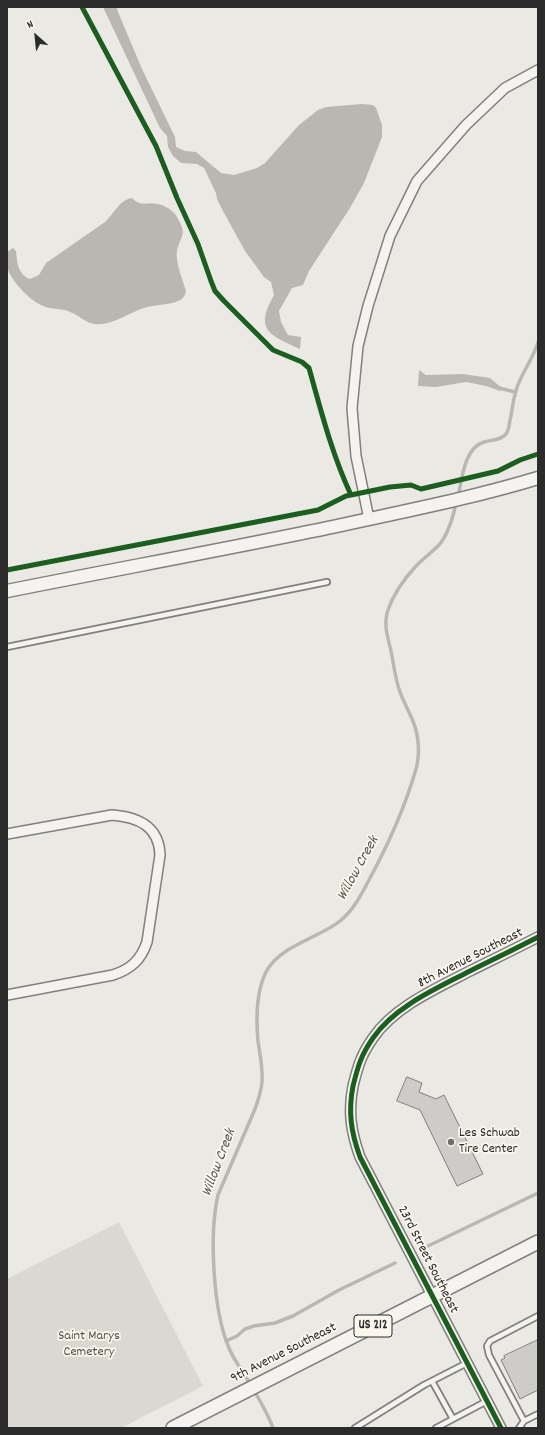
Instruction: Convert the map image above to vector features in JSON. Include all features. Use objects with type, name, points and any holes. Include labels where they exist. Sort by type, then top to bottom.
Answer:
[{"type":"main road","points":[[7,591],[426,507],[486,493],[538,478]]},
{"type":"main road","name":"9th Avenue Southeast","points":[[172,1428],[538,1242]]},
{"type":"street","points":[[369,519],[356,456],[352,408],[358,346],[368,306],[390,236],[417,181],[466,125],[505,88],[538,70]]},
{"type":"street","points":[[7,834],[112,815],[122,815],[138,820],[151,829],[158,842],[160,855],[147,942],[138,961],[125,970],[113,975],[7,995]]},
{"type":"street","name":"8th Avenue Southeast","points":[[351,1097],[358,1063],[373,1037],[394,1015],[434,990],[538,937]]},
{"type":"street","name":"23rd Street Southeast","points":[[351,1097],[350,1124],[360,1157],[501,1428]]},
{"type":"lane","points":[[7,647],[327,582]]},
{"type":"lane","points":[[524,1421],[489,1355],[488,1346],[490,1341],[538,1316]]},
{"type":"lane","points":[[355,1428],[432,1381],[467,1363]]},
{"type":"lane","points":[[432,1381],[453,1419]]},
{"type":"lane","points":[[436,1428],[487,1401]]},
{"type":"lane","points":[[519,1428],[524,1421],[538,1414]]},
{"type":"green space","name":"Saint Marys Cemetery","points":[[119,1222],[203,1386],[121,1428],[7,1428],[7,1279]]},
{"type":"shaded area","points":[[103,7],[117,7],[142,69],[175,137],[176,147],[185,151],[196,152],[221,173],[234,175],[257,168],[265,163],[299,125],[318,110],[326,107],[362,104],[373,105],[376,108],[382,125],[382,137],[364,183],[350,208],[309,271],[303,285],[292,288],[279,311],[281,322],[288,335],[301,337],[300,349],[280,340],[268,330],[265,324],[265,316],[274,295],[271,282],[264,277],[245,251],[217,199],[216,193],[204,168],[197,164],[181,163],[173,156],[168,147],[167,136],[160,128]]},
{"type":"shaded area","points":[[132,198],[138,203],[160,204],[171,210],[182,226],[183,231],[178,247],[177,258],[186,291],[181,299],[176,302],[144,308],[108,323],[95,324],[88,322],[73,313],[61,309],[49,308],[35,302],[14,281],[7,268],[7,252],[13,248],[16,251],[18,264],[21,271],[30,279],[39,275],[46,263],[105,222],[120,204],[127,199]]},
{"type":"shaded area","points":[[419,370],[426,375],[463,374],[490,378],[503,389],[500,391],[486,386],[466,382],[436,387],[418,386]]},
{"type":"building","name":"Les Schwab Tire Center","points":[[407,1077],[422,1083],[419,1092],[436,1099],[444,1095],[483,1174],[457,1186],[420,1110],[397,1101]]},
{"type":"building","points":[[538,1340],[538,1390],[520,1399],[501,1360],[505,1358],[504,1356]]},
{"type":"waterway","name":"Willow Creek","points":[[458,497],[465,465],[472,451],[477,445],[502,438],[507,432],[516,389],[538,342]]},
{"type":"waterway","points":[[499,388],[515,392]]},
{"type":"waterway","name":"Willow Creek","points":[[273,1428],[260,1401],[232,1355],[219,1314],[213,1251],[215,1211],[218,1195],[255,1109],[261,1089],[262,1072],[258,1041],[257,1015],[260,988],[266,972],[280,955],[331,927],[345,917],[354,907],[384,852],[412,783],[417,764],[418,740],[416,729],[397,682],[386,631],[386,620],[393,598],[404,581],[416,566],[439,545],[445,535],[450,525],[456,503]]},
{"type":"waterway","points":[[428,1246],[538,1193]]},
{"type":"waterway","points":[[226,1341],[237,1336],[245,1329],[275,1323],[293,1316],[339,1290],[395,1263]]},
{"type":"cycle path","points":[[82,7],[156,146],[198,244],[215,291],[273,350],[302,362],[309,368],[333,448],[351,495]]},
{"type":"cycle path","points":[[7,570],[318,510],[346,496],[390,487],[411,485],[421,489],[498,471],[520,460],[538,454]]},
{"type":"cycle path","points":[[501,1428],[360,1157],[354,1139],[351,1122],[351,1095],[358,1067],[363,1055],[373,1038],[392,1017],[430,991],[538,937]]},
{"type":"place","name":"Les Schwab Tire Center","points":[[451,1142]]}]
